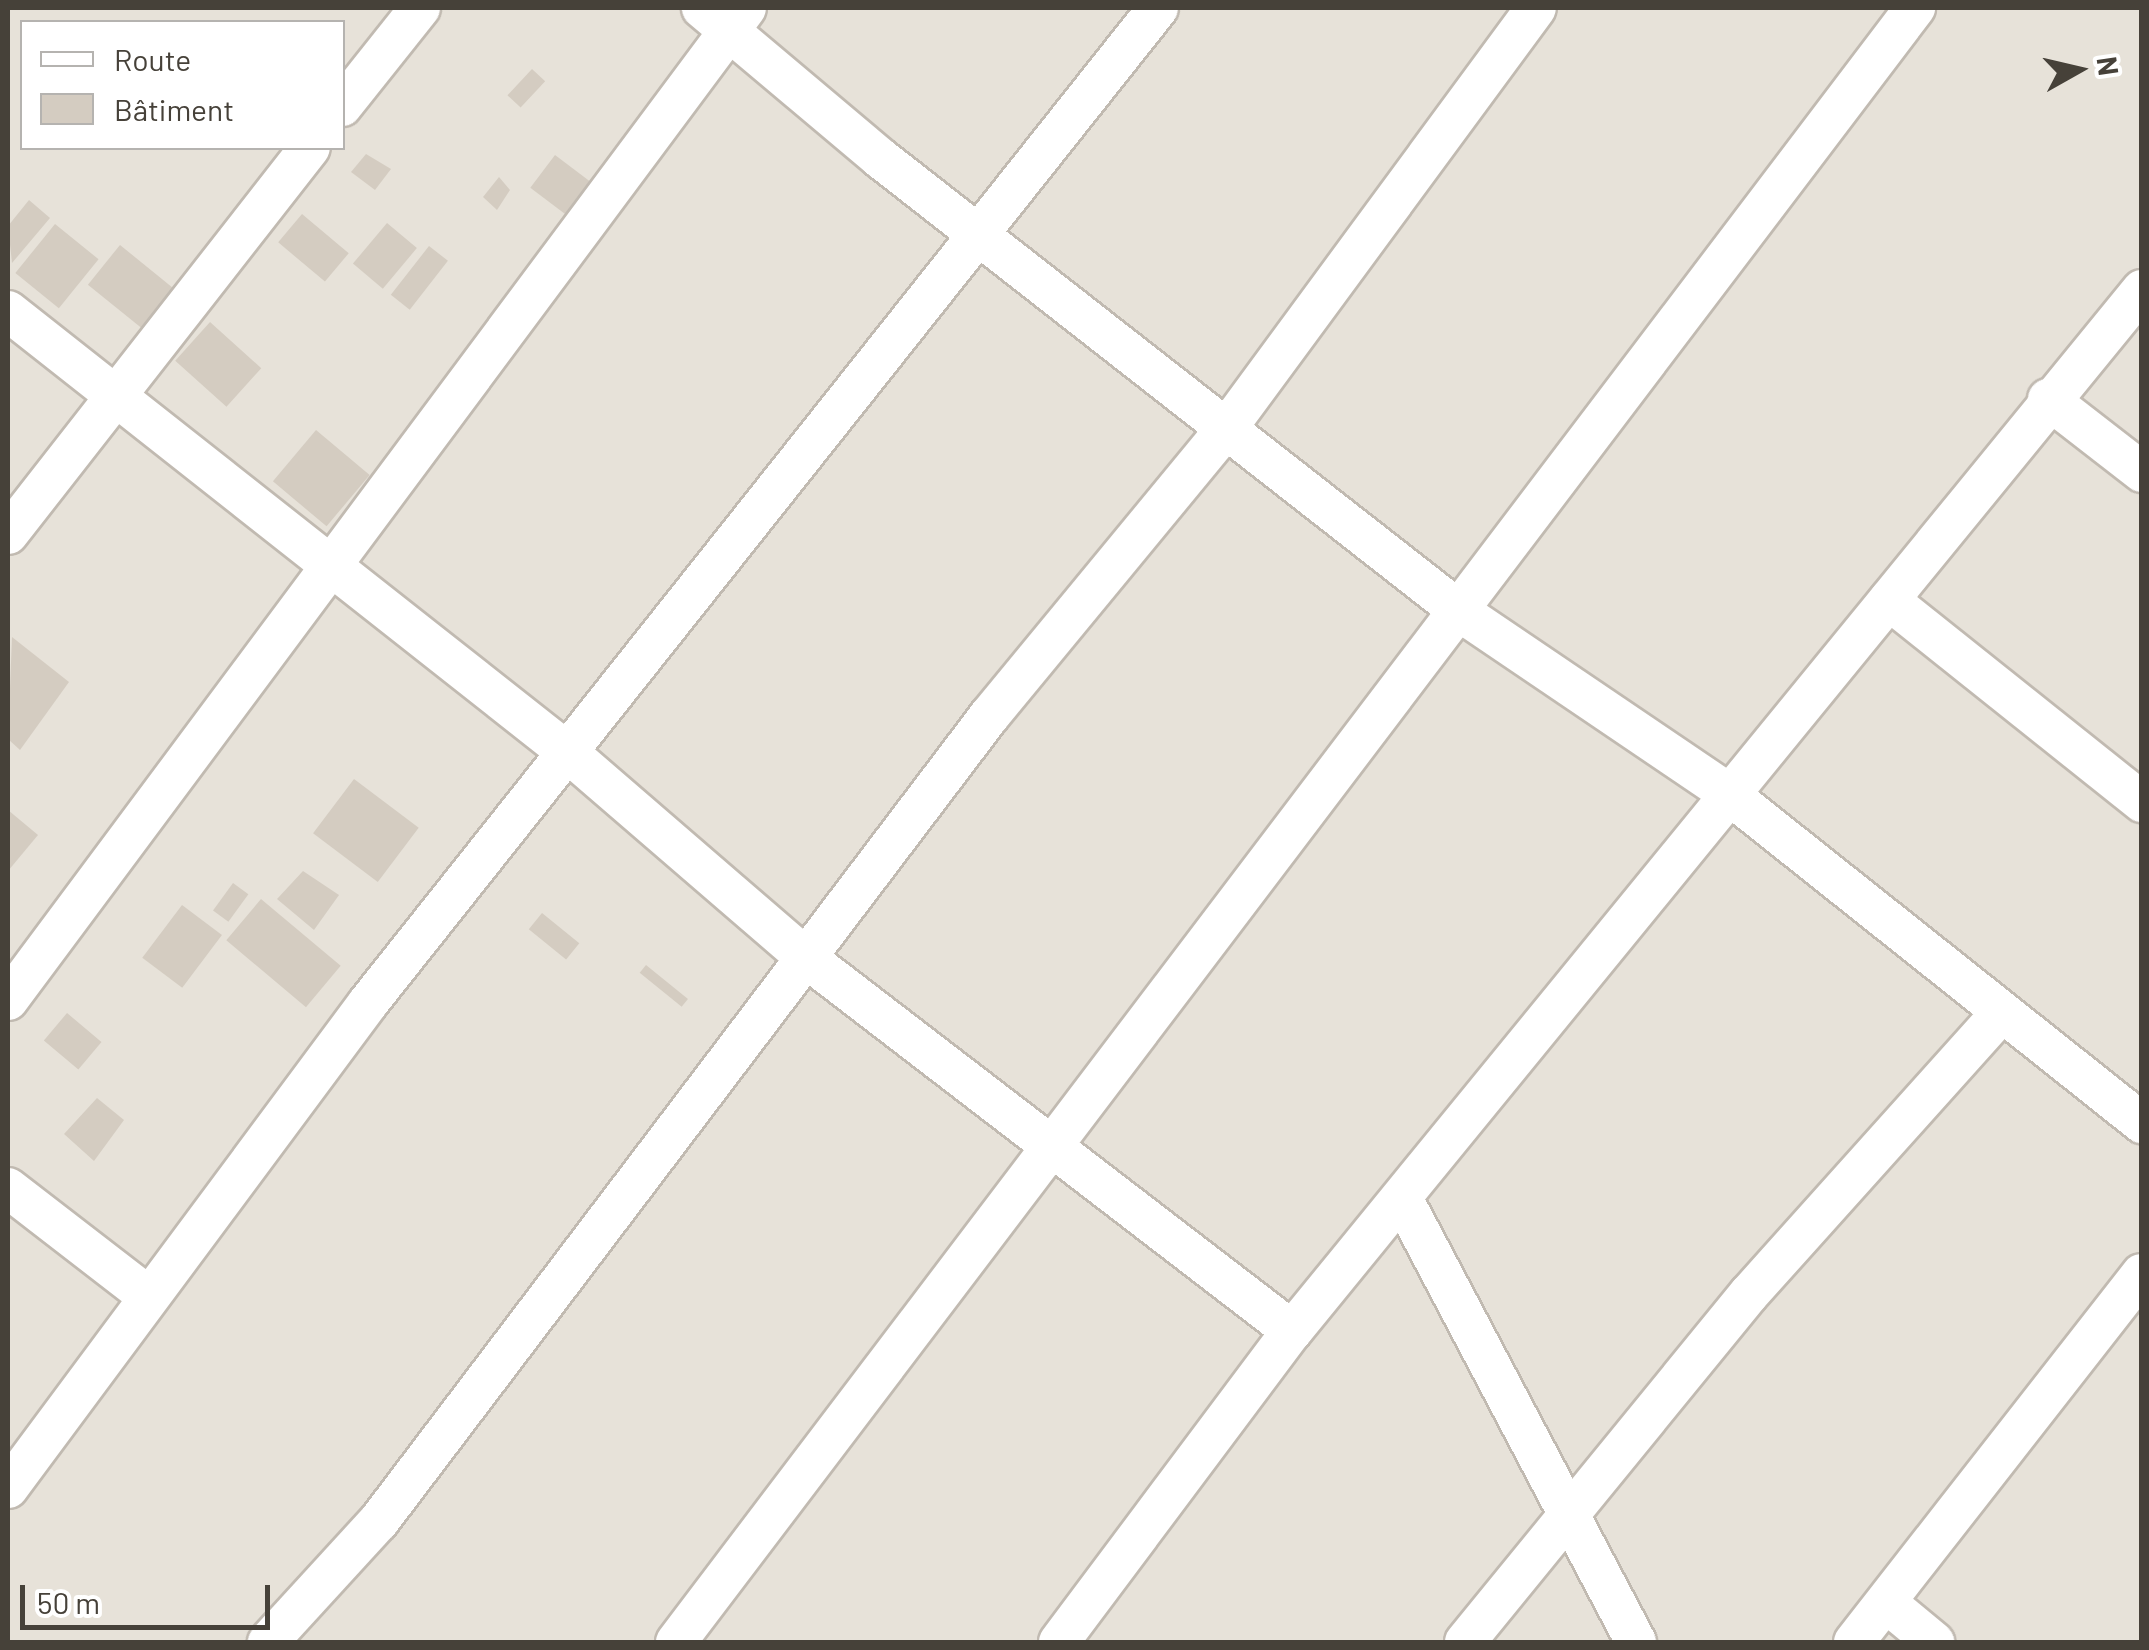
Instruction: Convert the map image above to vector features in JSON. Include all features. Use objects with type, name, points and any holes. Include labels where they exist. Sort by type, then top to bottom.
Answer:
[{"type":"street","points":[[345,102],[420,8]]},
{"type":"street","points":[[8,1488],[144,1294],[1158,8]]},
{"type":"street","points":[[268,1642],[379,1521],[805,957],[1227,428],[1536,8]]},
{"type":"street","points":[[676,1642],[1046,1144],[1462,613],[1915,8]]},
{"type":"street","points":[[8,1000],[335,570],[725,15],[976,234],[1462,613],[1726,792],[2001,1014],[2142,1122]]},
{"type":"street","points":[[8,534],[308,150]]},
{"type":"street","points":[[1059,1642],[1292,1331],[1726,792],[2142,290]]},
{"type":"street","points":[[8,311],[572,755],[805,957],[1292,1331]]},
{"type":"street","points":[[2048,399],[2142,472]]},
{"type":"street","points":[[1888,600],[2142,802]]},
{"type":"street","points":[[1465,1642],[1749,1294],[2001,1014]]},
{"type":"street","points":[[8,1188],[144,1294]]},
{"type":"street","points":[[1402,1198],[1636,1642]]},
{"type":"street","points":[[1854,1642],[1888,1604],[2142,1274]]},
{"type":"street","points":[[1888,1604],[1934,1642]]},
{"type":"shaded area","points":[[8,8],[2141,8],[2141,1642],[8,1642]]},
{"type":"building","points":[[532,69],[545,81],[521,108],[507,95]]},
{"type":"building","points":[[366,154],[391,169],[375,190],[351,172]]},
{"type":"building","points":[[555,155],[596,186],[571,218],[530,188]]},
{"type":"building","points":[[499,177],[510,190],[497,210],[483,197]]},
{"type":"building","points":[[29,200],[50,218],[12,263],[8,226]]},
{"type":"building","points":[[302,214],[349,253],[325,282],[278,242]]},
{"type":"building","points":[[387,223],[417,248],[383,289],[353,264]]},
{"type":"building","points":[[55,224],[99,259],[59,308],[15,273]]},
{"type":"building","points":[[120,245],[174,288],[142,328],[88,285]]},
{"type":"building","points":[[429,246],[448,261],[410,310],[391,295]]},
{"type":"building","points":[[210,322],[261,368],[226,407],[175,361]]},
{"type":"building","points":[[316,430],[370,475],[327,526],[273,481]]},
{"type":"building","points":[[12,637],[69,682],[20,750],[8,739]]},
{"type":"building","points":[[354,779],[419,828],[378,882],[313,833]]},
{"type":"building","points":[[8,810],[38,835],[8,871]]},
{"type":"building","points":[[303,871],[339,895],[314,930],[277,899]]},
{"type":"building","points":[[233,883],[248,894],[228,922],[213,911]]},
{"type":"building","points":[[261,899],[341,966],[306,1007],[226,940]]},
{"type":"building","points":[[182,905],[222,935],[182,988],[142,958]]},
{"type":"building","points":[[542,913],[579,943],[566,960],[529,929]]},
{"type":"building","points":[[646,965],[688,999],[682,1007],[640,973]]},
{"type":"building","points":[[67,1013],[101,1042],[78,1070],[44,1041]]},
{"type":"building","points":[[97,1098],[124,1120],[94,1161],[64,1134]]}]
